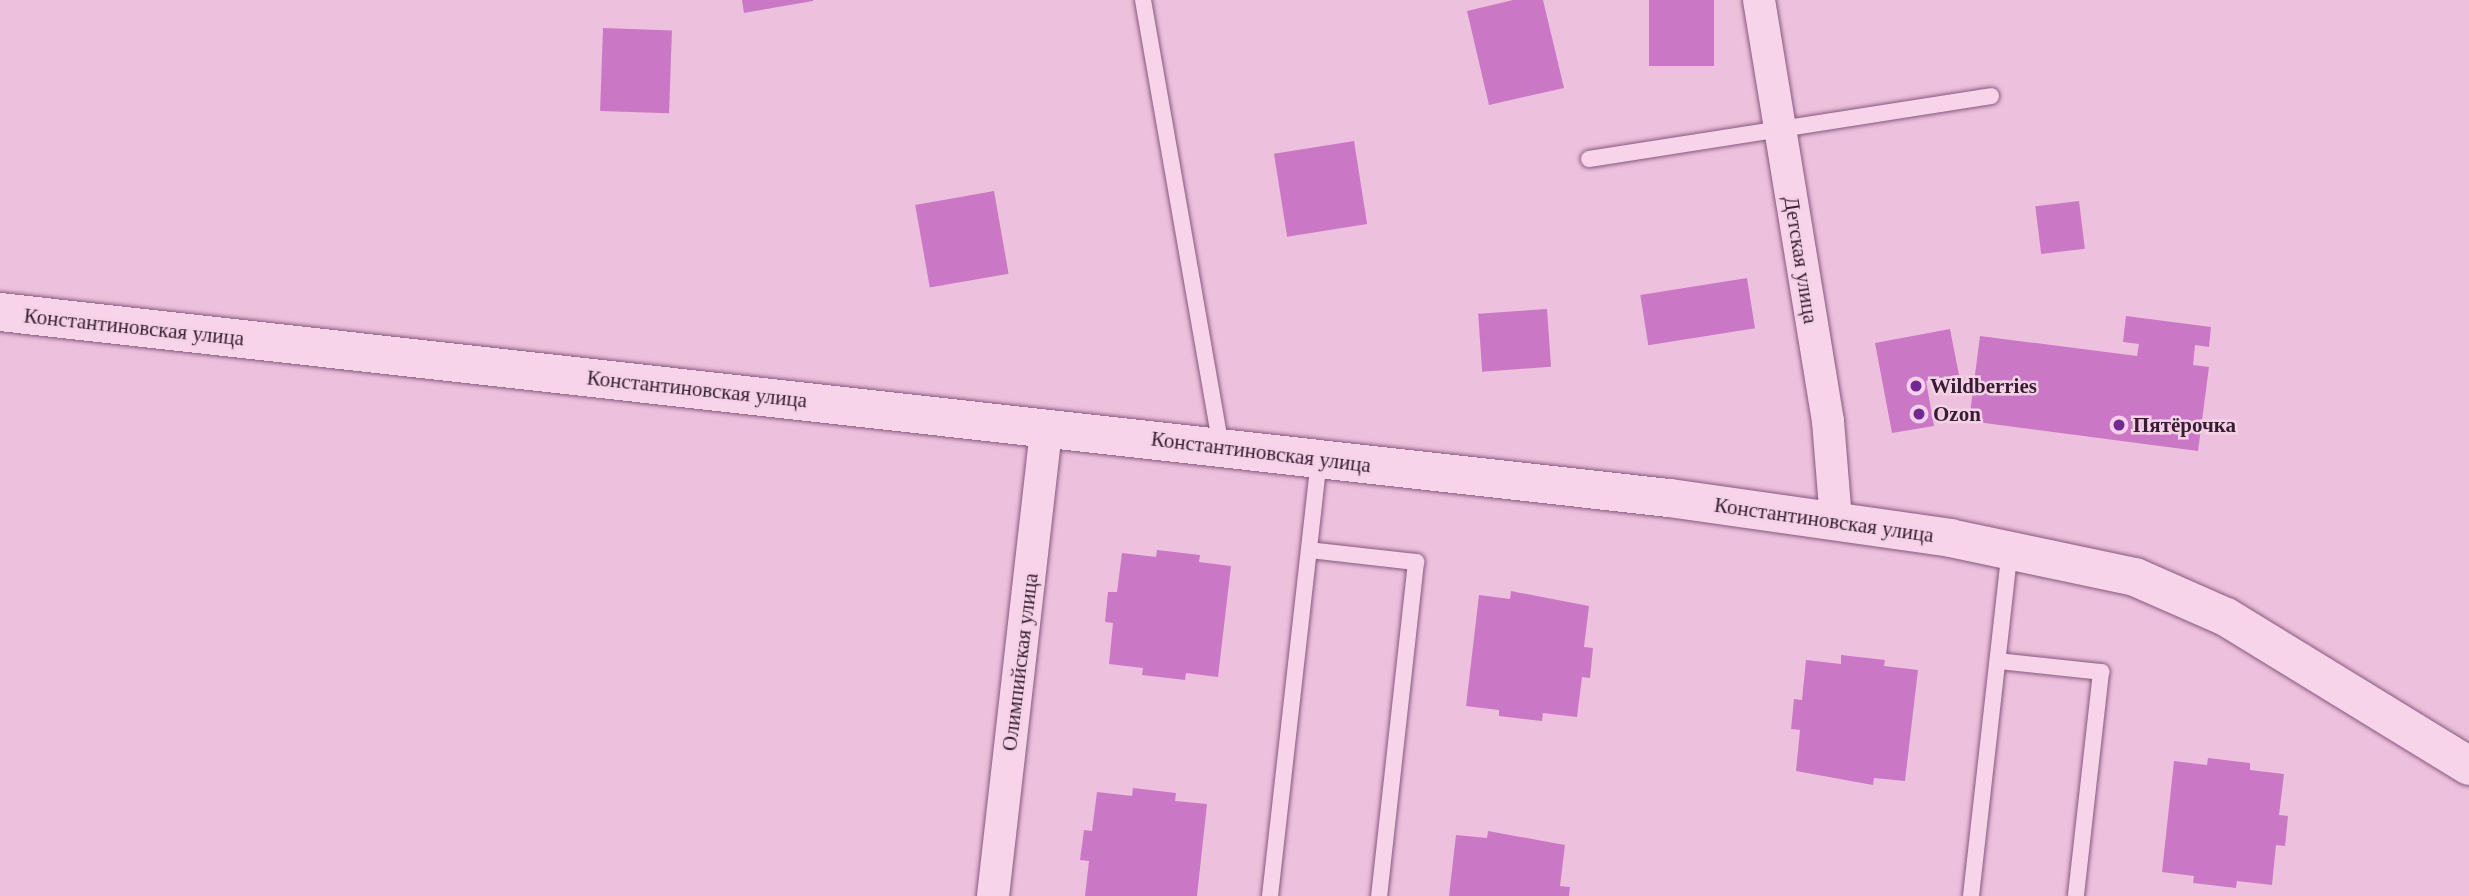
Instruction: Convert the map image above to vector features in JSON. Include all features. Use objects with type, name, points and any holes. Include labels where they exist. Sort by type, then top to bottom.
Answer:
[{"type":"street","name":"Детская улица","points":[[1759,0],[1828,421],[1836,520]]},
{"type":"street","name":"Константиновская улица","points":[[0,312],[1221,447],[1836,520],[2010,550],[2136,577],[2226,617],[2469,766]]},
{"type":"street","name":"Олимпийская улица","points":[[993,896],[1046,428]]},
{"type":"lane","points":[[1143,0],[1221,447]]},
{"type":"lane","points":[[1588,159],[1991,96]]},
{"type":"lane","points":[[1270,896],[1319,460]]},
{"type":"lane","points":[[1309,550],[1416,562],[1378,896]]},
{"type":"lane","points":[[1971,896],[2010,550]]},
{"type":"lane","points":[[1998,661],[2101,672],[2076,896]]},
{"type":"building","points":[[742,0],[813,0],[813,1],[744,13]]},
{"type":"building","points":[[1513,0],[1543,0],[1564,88],[1489,105],[1467,11]]},
{"type":"building","points":[[1649,0],[1714,0],[1714,66],[1649,66]]},
{"type":"building","points":[[603,28],[672,30],[669,113],[600,111]]},
{"type":"building","points":[[1354,141],[1367,224],[1287,237],[1274,154]]},
{"type":"building","points":[[994,191],[1009,274],[930,288],[915,205]]},
{"type":"building","points":[[2079,201],[2085,249],[2041,254],[2035,206]]},
{"type":"building","points":[[1747,278],[1755,328],[1648,345],[1640,295]]},
{"type":"building","points":[[1547,309],[1551,367],[1482,372],[1478,314]]},
{"type":"building","points":[[2126,316],[2211,327],[2209,347],[2195,345],[2193,365],[2209,367],[2198,451],[1969,421],[1980,336],[2137,356],[2139,344],[2123,342]]},
{"type":"building","points":[[1950,329],[1959,375],[1926,381],[1934,426],[1892,433],[1875,343]]},
{"type":"building","points":[[1157,550],[1200,555],[1199,562],[1231,566],[1218,677],[1186,673],[1185,680],[1142,675],[1143,668],[1109,664],[1113,623],[1105,622],[1108,592],[1117,592],[1122,553],[1156,557]]},
{"type":"building","points":[[1511,591],[1589,606],[1584,647],[1593,648],[1590,678],[1582,677],[1577,717],[1543,713],[1542,721],[1499,716],[1499,710],[1466,706],[1479,595],[1510,599]]},
{"type":"building","points":[[1841,655],[1885,660],[1884,666],[1918,670],[1905,781],[1874,778],[1873,785],[1796,771],[1800,730],[1791,729],[1794,699],[1802,700],[1806,660],[1841,664]]},
{"type":"building","points":[[2208,758],[2250,763],[2250,770],[2284,774],[2279,815],[2288,816],[2285,846],[2276,845],[2272,885],[2237,881],[2236,888],[2193,883],[2194,876],[2162,872],[2174,761],[2207,765]]},
{"type":"building","points":[[1133,788],[1176,793],[1175,801],[1207,804],[1197,896],[1085,896],[1089,861],[1080,860],[1084,830],[1092,831],[1097,792],[1132,796]]},
{"type":"building","points":[[1488,831],[1565,845],[1560,886],[1570,887],[1569,896],[1449,896],[1456,835],[1487,838]]},
{"type":"place","name":"Wildberries","points":[[1916,386]]},
{"type":"place","name":"Ozon","points":[[1919,414]]},
{"type":"place","name":"Пятёрочка","points":[[2119,425]]}]
